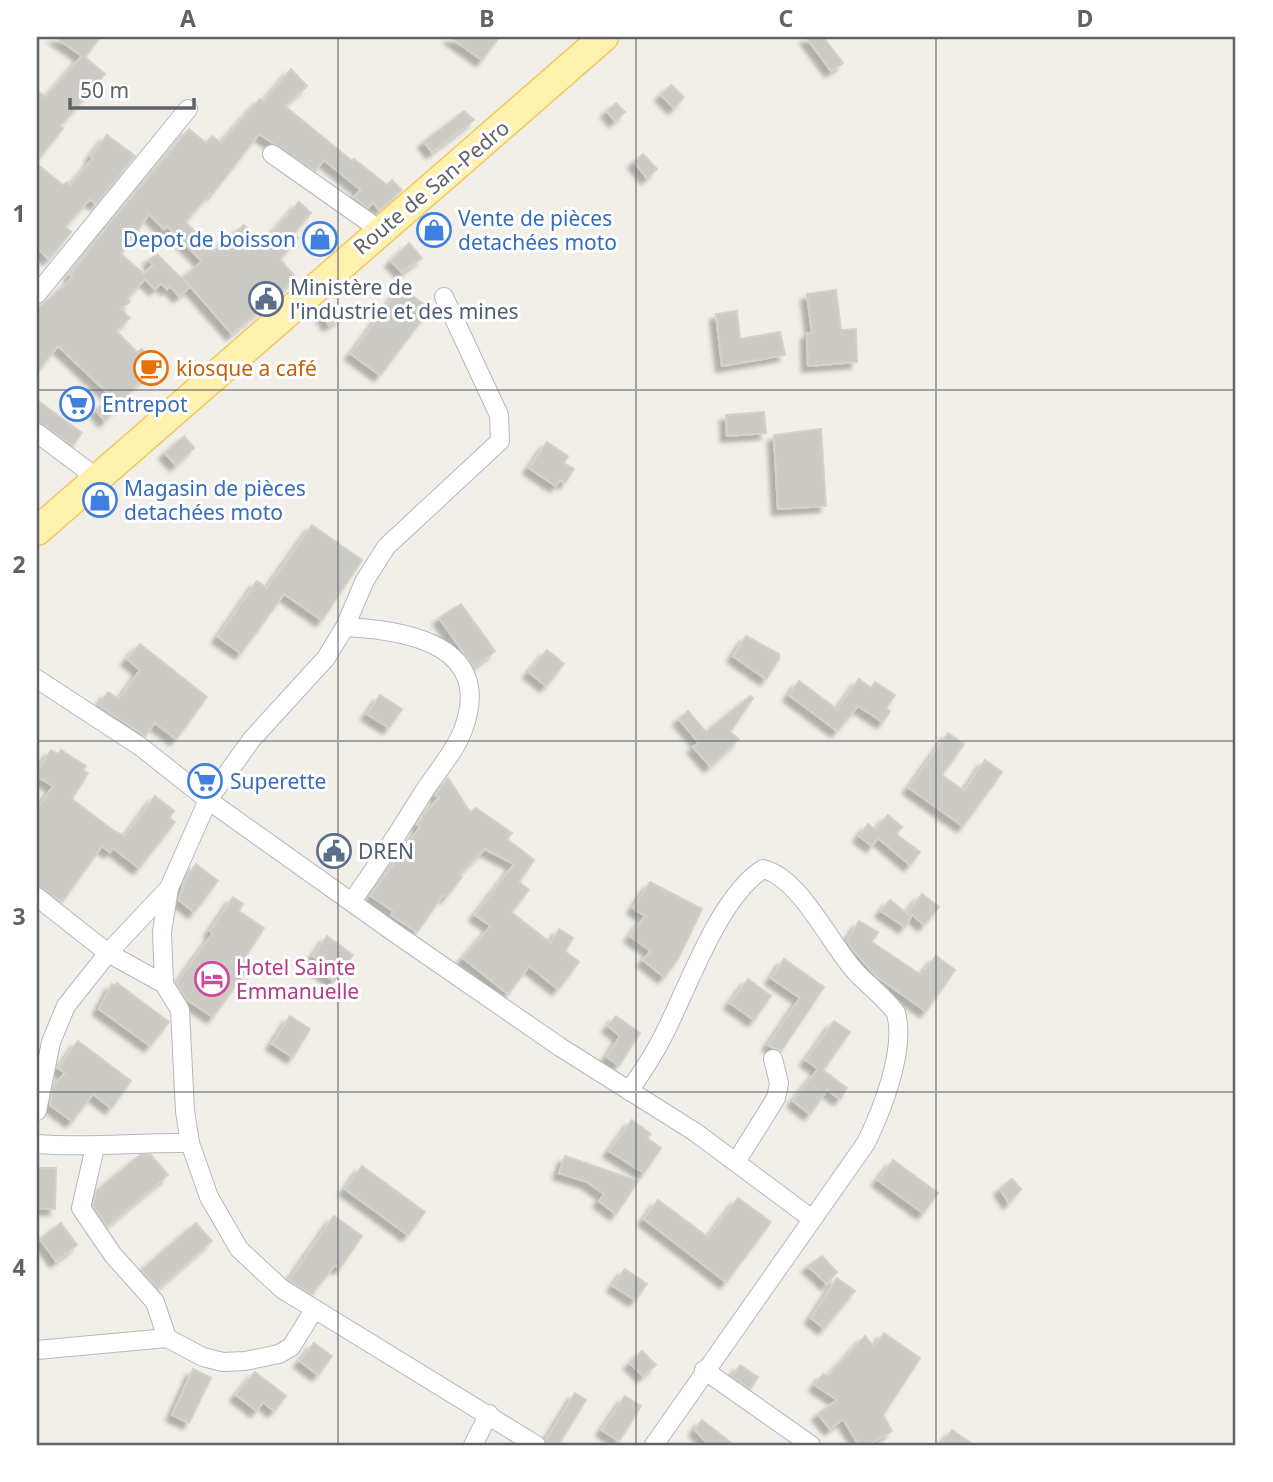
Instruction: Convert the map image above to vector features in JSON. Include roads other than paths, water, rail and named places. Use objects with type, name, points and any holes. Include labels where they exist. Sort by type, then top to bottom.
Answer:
[{"type":"main road","name":"Route de San-Pedro","points":[[37,531],[604,37]]},
{"type":"street","points":[[37,294],[188,109]]},
{"type":"street","points":[[272,154],[380,230]]},
{"type":"street","points":[[444,297],[499,415],[500,441],[391,542],[364,582],[345,627],[326,658],[252,738],[208,800],[169,888],[162,932],[164,984],[180,1010],[185,1111],[190,1143],[209,1198],[239,1249],[282,1289],[536,1445]]},
{"type":"street","points":[[37,433],[97,478]]},
{"type":"street","points":[[345,627],[384,629],[439,647],[459,662],[470,682],[463,731],[352,901]]},
{"type":"street","points":[[37,679],[141,747],[208,800],[352,901],[629,1091],[695,1132],[813,1219]]},
{"type":"street","points":[[629,1091],[662,1038],[684,987],[722,918],[751,876],[763,869],[774,872],[807,905],[855,971],[896,1013],[899,1026],[880,1112],[866,1143],[704,1370],[654,1445]]},
{"type":"street","points":[[37,1111],[51,1042],[66,1006],[108,953],[169,888]]},
{"type":"street","points":[[37,897],[108,953],[164,984]]},
{"type":"street","points":[[736,1162],[776,1098],[779,1083],[773,1059]]},
{"type":"street","points":[[37,1144],[95,1147],[148,1142],[190,1143]]},
{"type":"street","points":[[95,1147],[81,1208],[113,1255],[155,1301],[167,1338]]},
{"type":"street","points":[[37,1350],[167,1338],[203,1357],[223,1362],[245,1361],[279,1354],[291,1347],[314,1310]]},
{"type":"street","points":[[704,1370],[811,1445]]},
{"type":"street","points":[[473,1445],[489,1414]]},
{"type":"place","name":"Vente de pièces detachées moto","points":[[434,230]]},
{"type":"place","name":"Depot de boisson","points":[[320,239]]},
{"type":"place","name":"Ministère de l'industrie et des mines","points":[[266,299]]},
{"type":"place","name":"kiosque a café","points":[[151,368]]},
{"type":"place","name":"Entrepot","points":[[77,404]]},
{"type":"place","name":"Magasin de pièces detachées moto","points":[[100,500]]},
{"type":"place","name":"Superette","points":[[205,781]]},
{"type":"place","name":"DREN","points":[[334,851]]},
{"type":"place","name":"Hotel Sainte Emmanuelle","points":[[212,979]]}]
